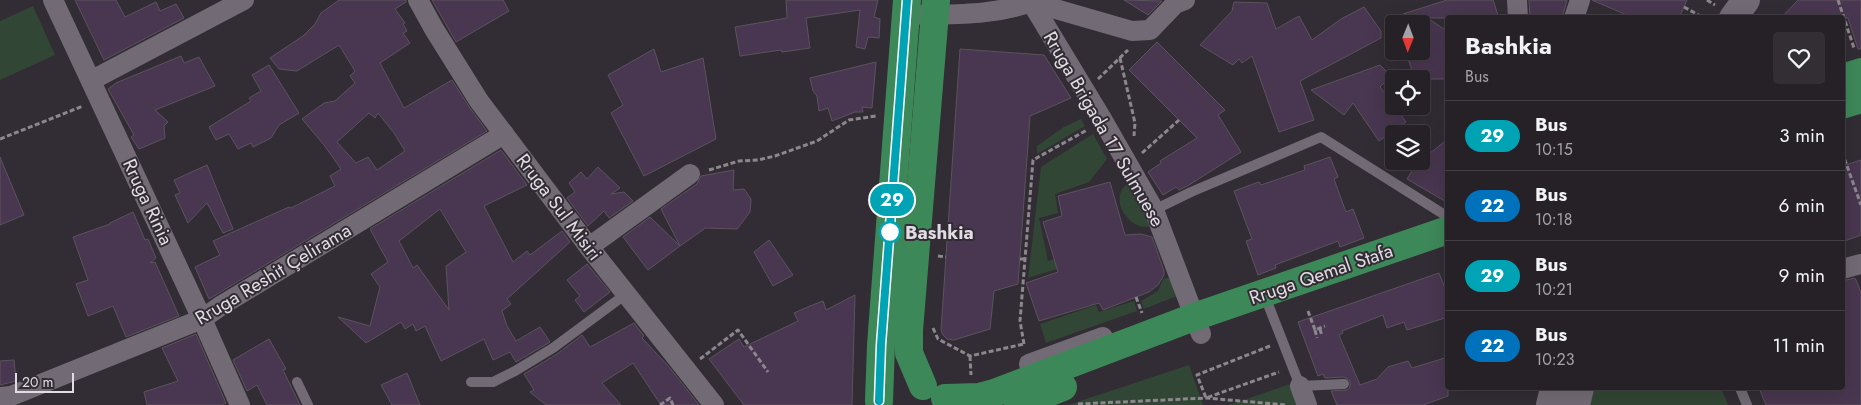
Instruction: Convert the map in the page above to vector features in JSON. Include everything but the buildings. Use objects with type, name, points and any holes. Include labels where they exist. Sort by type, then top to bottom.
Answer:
[{"type":"main road","points":[[878,403],[906,8]]},
{"type":"main road","points":[[936,8],[909,330],[909,353],[939,396]]},
{"type":"main road","points":[[1845,74],[1857,60]]},
{"type":"main road","points":[[1845,104],[1861,99]]},
{"type":"main road","name":"Rruga Qemal Stafa","points":[[1267,302],[1445,231]]},
{"type":"main road","name":"Rruga Qemal Stafa","points":[[878,403],[888,392],[911,384],[939,396],[979,397],[994,393],[1195,320],[1267,302],[1445,249]]},
{"type":"main road","name":"Rruga Qemal Stafa","points":[[1018,405],[1195,320]]},
{"type":"street","name":"Rruga Rinia","points":[[53,0],[92,80],[240,405]]},
{"type":"street","points":[[92,80],[244,0]]},
{"type":"street","name":"Rruga Sul Misiri","points":[[418,0],[479,101],[589,247],[714,405]]},
{"type":"street","points":[[906,8],[936,8],[965,15],[1008,9],[1030,1],[1132,31],[1150,30],[1175,4],[1185,0]]},
{"type":"street","points":[[1516,0],[1518,15]]},
{"type":"street","points":[[1575,15],[1580,0]]},
{"type":"street","points":[[1735,15],[1746,0]]},
{"type":"street","points":[[1749,15],[1760,0]]},
{"type":"street","name":"Rruga Brigada 17 Sulmuese","points":[[1030,1],[1102,119],[1154,210],[1195,320]]},
{"type":"street","name":"Rruga Reshit Çelirama","points":[[0,397],[11,396],[202,319],[504,134]]},
{"type":"street","points":[[589,247],[690,174]]},
{"type":"street","points":[[1845,269],[1861,264]]},
{"type":"street","points":[[1030,364],[1145,322],[1195,320]]},
{"type":"street","points":[[1300,386],[1307,405]]},
{"type":"street","points":[[1550,405],[1554,390]]},
{"type":"street","points":[[1576,405],[1580,390]]},
{"type":"lane","points":[[1154,210],[1191,192],[1321,137],[1445,215]]},
{"type":"lane","points":[[471,382],[493,382],[522,366],[553,348],[626,294]]},
{"type":"lane","points":[[1267,302],[1300,386],[1344,384]]},
{"type":"lane","points":[[297,382],[308,405]]},
{"type":"lane","points":[[1741,390],[1747,405]]},
{"type":"path","points":[[1838,0],[1843,15]]},
{"type":"path","points":[[1684,7],[1699,15]]},
{"type":"path","points":[[1845,22],[1857,60]]},
{"type":"path","points":[[1095,82],[1150,30]]},
{"type":"path","points":[[1120,58],[1135,123],[1134,142]]},
{"type":"path","points":[[0,139],[80,107]]},
{"type":"path","points":[[690,174],[739,161],[774,156],[818,141],[849,120],[877,116]]},
{"type":"path","points":[[1140,155],[1179,120]]},
{"type":"path","points":[[1030,364],[1020,321],[1033,160],[1088,130]]},
{"type":"path","points":[[1845,160],[1861,205]]},
{"type":"path","points":[[937,266],[938,249]]},
{"type":"path","points":[[938,256],[946,256]]},
{"type":"path","points":[[1020,259],[1025,259]]},
{"type":"path","points":[[1136,297],[1145,322]]},
{"type":"path","points":[[1308,311],[1317,338]]},
{"type":"path","points":[[934,321],[933,328],[938,340],[970,356],[1024,344]]},
{"type":"path","points":[[1315,330],[1325,326]]},
{"type":"path","points":[[1320,329],[1322,336]]},
{"type":"path","points":[[698,361],[738,330],[768,372]]},
{"type":"path","points":[[1206,398],[1197,375],[1273,345]]},
{"type":"path","points":[[970,356],[971,378]]},
{"type":"path","points":[[1206,398],[1282,371]]},
{"type":"path","points":[[660,405],[670,398],[673,405]]},
{"type":"path","points":[[1075,405],[1206,398],[1292,405]]},
{"type":"green space","points":[[33,6],[55,55],[0,80],[0,21]]},
{"type":"green space","points":[[1081,119],[1085,126],[1037,154],[1037,146],[1064,127]]},
{"type":"green space","points":[[1093,134],[1107,159],[1089,182],[1055,194],[1058,213],[1039,218],[1048,261],[1070,254],[1073,264],[1028,278],[1041,167]]},
{"type":"green space","points":[[1129,183],[1151,226],[1143,227],[1135,224],[1123,212],[1120,196],[1122,189]]},
{"type":"green space","points":[[1170,277],[1177,296],[1144,309],[1141,301],[1158,291],[1163,279]]},
{"type":"green space","points":[[1134,301],[1137,311],[1046,343],[1040,324],[1096,305],[1099,312]]},
{"type":"green space","points":[[1189,365],[1203,405],[1068,405]]},
{"type":"green space","points":[[1290,384],[1298,405],[1229,405]]},
{"type":"green space","points":[[1593,390],[1722,390],[1728,405],[1589,405]]},
{"type":"bus line","name":"29","points":[[879,401],[881,345],[907,0]]},
{"type":"place","name":"Bashkia","points":[[890,232]]}]
